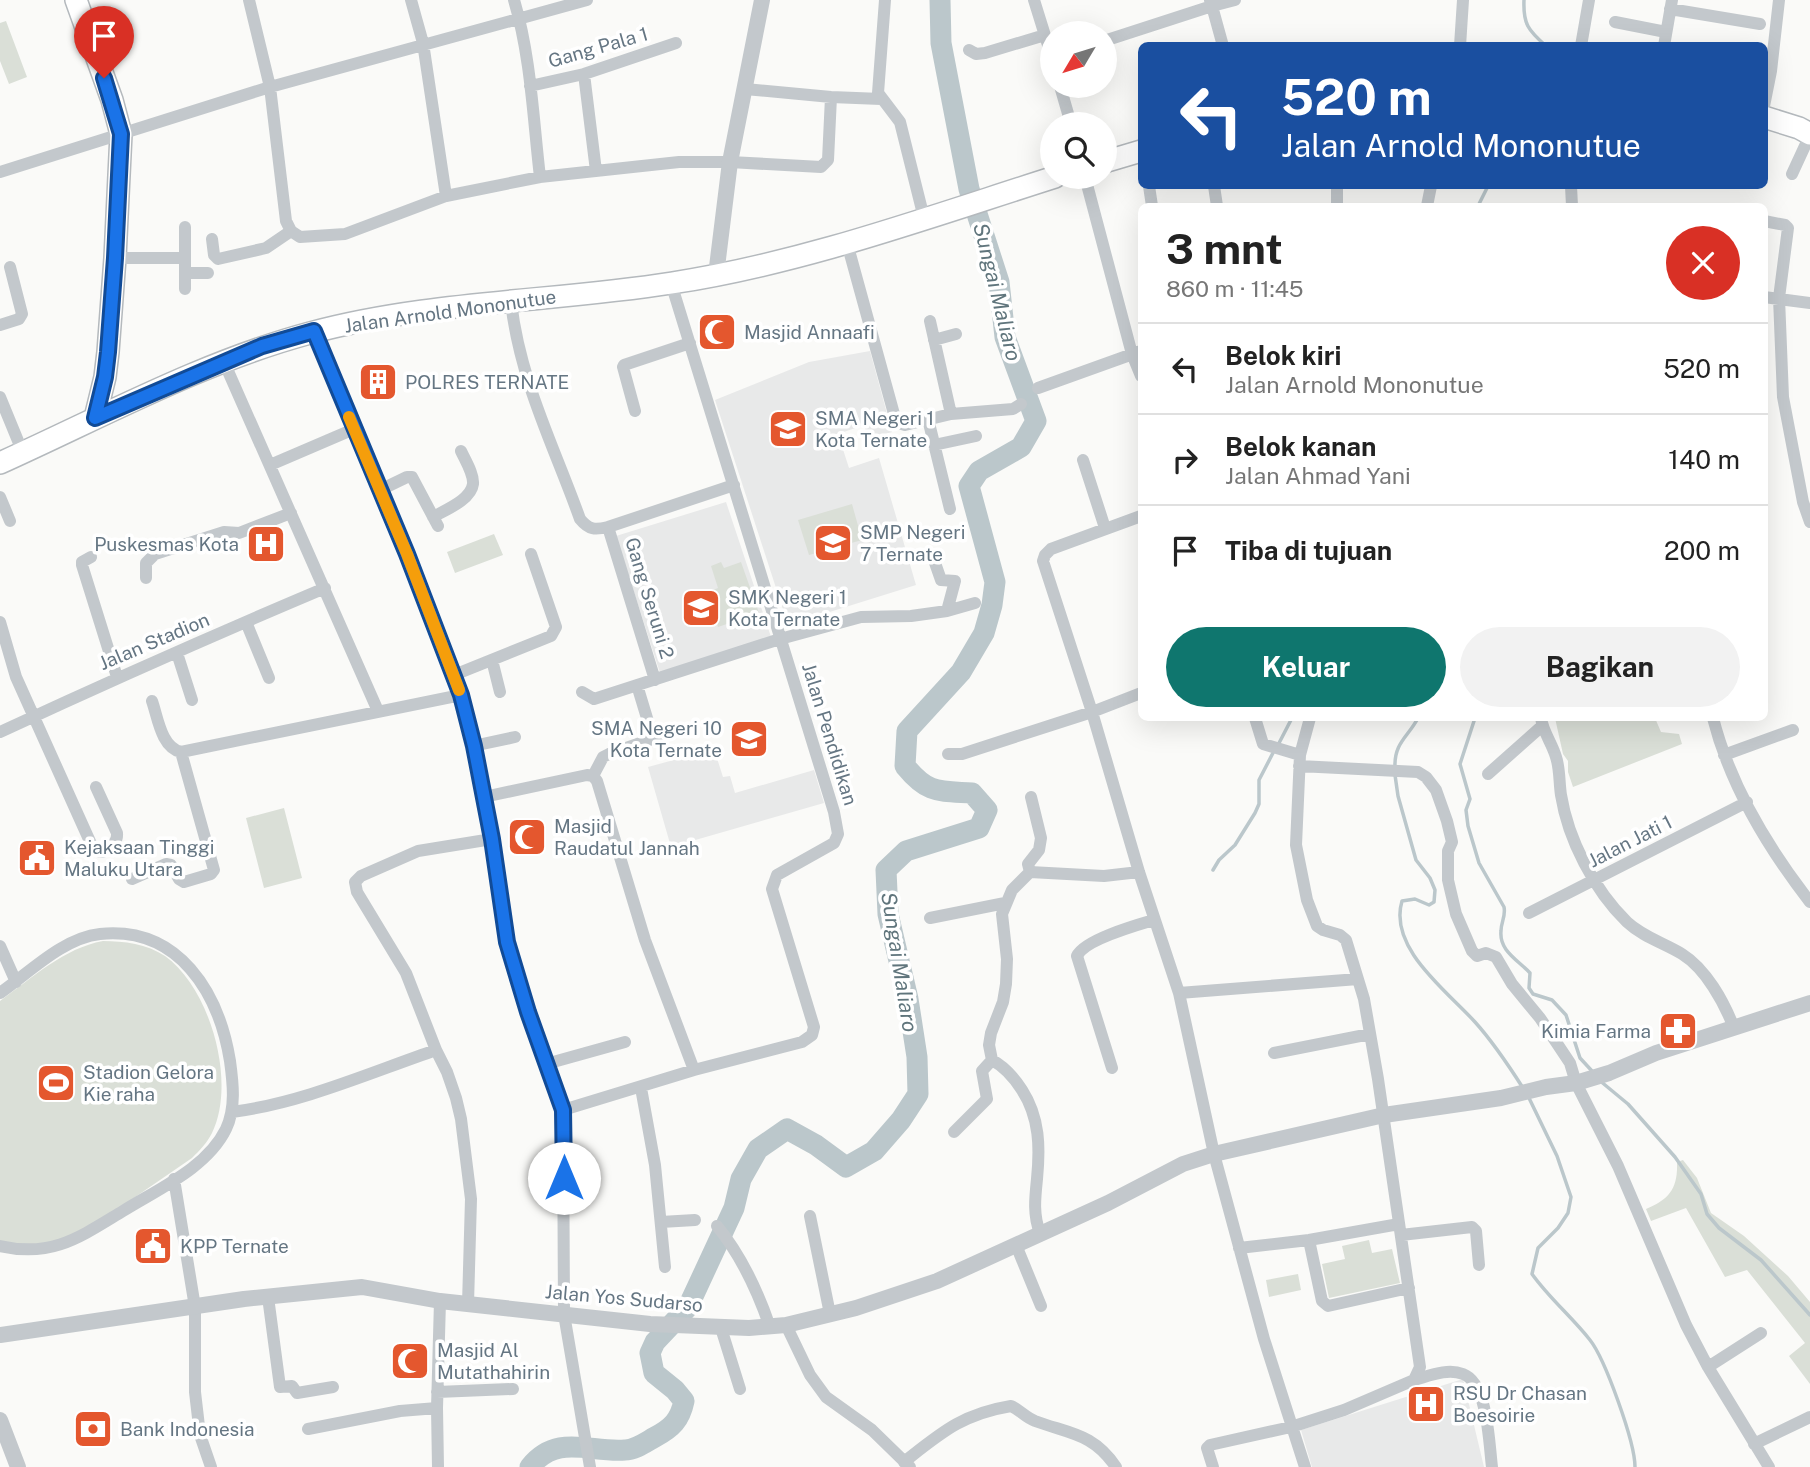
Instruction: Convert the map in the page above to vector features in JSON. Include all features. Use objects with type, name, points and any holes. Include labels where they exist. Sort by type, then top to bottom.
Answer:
[{"type":"highway","points":[[76,0],[112,100],[121,134],[115,258],[105,377],[95,418]]},
{"type":"highway","points":[[1768,118],[1810,134]]},
{"type":"highway","points":[[1117,158],[1138,152]]},
{"type":"highway","name":"Jalan Arnold Mononutue","points":[[0,463],[132,400],[262,346],[314,331],[405,314],[671,283],[716,275],[847,243],[1040,182]]},
{"type":"highway","points":[[105,377],[117,390],[132,400]]},
{"type":"street","points":[[249,0],[270,87],[286,221],[291,231],[300,237],[345,234],[446,196],[540,177],[678,162],[817,167],[828,160],[831,97]]},
{"type":"street","points":[[411,0],[423,43],[446,196]]},
{"type":"street","points":[[514,0],[530,86],[540,177]]},
{"type":"street","points":[[0,172],[270,87],[587,0]]},
{"type":"street","points":[[716,275],[730,162],[762,0]]},
{"type":"street","points":[[885,0],[878,89],[881,99],[900,122],[925,218]]},
{"type":"street","points":[[1034,0],[1041,21]]},
{"type":"street","points":[[1117,36],[1211,3],[1235,0]]},
{"type":"street","points":[[1460,42],[1464,0]]},
{"type":"street","points":[[1582,42],[1589,0]]},
{"type":"street","points":[[1768,86],[1779,0]]},
{"type":"street","points":[[1211,3],[1222,42]]},
{"type":"street","points":[[1615,22],[1665,39],[1671,4],[1760,24]]},
{"type":"street","points":[[969,50],[976,54],[985,53],[1040,36]]},
{"type":"street","name":"Gang Pala 1","points":[[530,86],[584,74],[676,43]]},
{"type":"street","points":[[584,74],[596,171]]},
{"type":"street","points":[[745,89],[881,99]]},
{"type":"street","points":[[1792,174],[1810,134]]},
{"type":"street","points":[[1038,388],[1137,352],[1089,189]]},
{"type":"street","points":[[1768,222],[1787,227],[1779,298],[1783,397],[1810,522]]},
{"type":"street","points":[[184,289],[185,227]]},
{"type":"street","points":[[212,239],[214,255],[218,259],[266,248],[291,231]]},
{"type":"street","points":[[847,243],[897,420],[905,425],[951,415],[1013,409],[1021,404]]},
{"type":"street","points":[[115,258],[185,258]]},
{"type":"street","points":[[0,325],[19,318],[22,314],[10,267]]},
{"type":"street","points":[[185,273],[208,273]]},
{"type":"street","name":"Jalan Pendidikan","points":[[563,1110],[694,1070],[802,1042],[812,1035],[814,1027],[774,896],[773,881],[777,875],[830,847],[838,834],[834,812],[671,283]]},
{"type":"street","points":[[1768,297],[1810,303]]},
{"type":"street","points":[[511,302],[515,338],[523,367],[580,519],[590,529],[608,527],[734,485]]},
{"type":"street","points":[[930,321],[951,415]]},
{"type":"street","points":[[314,331],[461,695],[492,839],[504,928],[563,1110],[564,1314],[590,1467]]},
{"type":"street","points":[[934,340],[956,334]]},
{"type":"street","points":[[635,411],[624,365],[690,343]]},
{"type":"street","points":[[224,362],[378,711]]},
{"type":"street","points":[[0,397],[23,453]]},
{"type":"street","points":[[928,419],[950,509]]},
{"type":"street","points":[[270,465],[355,429]]},
{"type":"street","points":[[934,445],[976,436]]},
{"type":"street","points":[[380,490],[412,477],[435,522],[469,493],[473,486],[461,451]]},
{"type":"street","points":[[1083,460],[1105,528]]},
{"type":"street","points":[[0,497],[10,521]]},
{"type":"street","points":[[146,578],[146,563],[155,554],[224,532],[239,533],[291,513]]},
{"type":"street","points":[[1138,517],[1051,549],[1043,561],[1179,993],[1214,1154],[1239,1248],[1305,1467]]},
{"type":"street","name":"Gang Seruni 2","points":[[608,527],[655,680]]},
{"type":"street","points":[[454,675],[551,636],[555,632],[556,627],[531,554]]},
{"type":"street","points":[[91,557],[82,562],[82,565],[117,677]]},
{"type":"street","points":[[934,559],[941,580],[955,581],[947,611]]},
{"type":"street","name":"Jalan Stadion","points":[[0,732],[117,677],[325,587]]},
{"type":"street","points":[[582,692],[594,699],[780,639],[862,617],[898,617],[947,611],[975,603]]},
{"type":"street","points":[[0,622],[3,640],[33,717],[92,846],[103,852],[118,838],[96,788]]},
{"type":"street","points":[[246,622],[269,678]]},
{"type":"street","points":[[177,653],[192,700]]},
{"type":"street","points":[[492,660],[500,692]]},
{"type":"street","points":[[637,685],[653,738]]},
{"type":"street","points":[[152,701],[165,740],[181,752],[461,695]]},
{"type":"street","points":[[948,754],[962,754],[1138,695]]},
{"type":"street","points":[[1256,721],[1265,746],[1299,761],[1418,772],[1426,777],[1440,802],[1452,839],[1448,851],[1448,880],[1452,901],[1474,955],[1486,953],[1496,957],[1512,984],[1560,1046],[1582,1081],[1671,1293],[1708,1367],[1769,1467]]},
{"type":"street","points":[[1309,721],[1299,761],[1296,845],[1307,900],[1317,926],[1346,940],[1358,979],[1384,1115],[1420,1367],[1413,1380]]},
{"type":"street","points":[[1714,721],[1724,755],[1774,853],[1810,902]]},
{"type":"street","points":[[1488,774],[1541,722],[1556,758],[1561,795],[1573,838],[1595,881],[1629,924],[1682,954],[1696,966],[1717,995],[1734,1028]]},
{"type":"street","points":[[593,776],[603,757],[678,730]]},
{"type":"street","points":[[1724,755],[1793,730]]},
{"type":"street","points":[[474,746],[515,737]]},
{"type":"street","points":[[132,879],[166,864],[171,865],[179,879],[184,882],[213,873],[181,752]]},
{"type":"street","points":[[484,797],[586,775],[593,776],[597,781],[645,940],[694,1070]]},
{"type":"street","points":[[1030,872],[1028,864],[1039,850],[1041,838],[1031,797]]},
{"type":"street","name":"Jalan Jati 1","points":[[1529,913],[1747,802]]},
{"type":"street","points":[[468,1304],[471,1199],[456,1098],[406,973],[357,892],[355,882],[361,876],[418,851],[492,839]]},
{"type":"street","points":[[1040,1233],[1035,1208],[1039,1148],[1036,1123],[1017,1082],[992,1060],[989,1045],[1006,984],[1007,959],[1002,914],[1012,890],[1030,872],[1104,876],[1139,872]]},
{"type":"street","points":[[930,918],[1006,903]]},
{"type":"street","points":[[1112,1068],[1077,956],[1078,951],[1100,939],[1154,920]]},
{"type":"street","points":[[0,992],[66,946],[91,936],[113,934],[136,937],[170,950],[196,973],[214,1002],[227,1042],[231,1067],[232,1112],[215,1146],[174,1179],[90,1232],[58,1247],[33,1251],[0,1246]]},
{"type":"street","points":[[0,946],[16,982]]},
{"type":"street","points":[[1179,993],[1201,989],[1358,979]]},
{"type":"street","name":"Jalan Yos Sudarso","points":[[0,1335],[268,1297],[362,1287],[440,1301],[650,1324],[722,1328],[778,1326],[892,1297],[937,1281],[1108,1203],[1183,1164],[1214,1154],[1384,1115],[1501,1098],[1582,1081],[1656,1053],[1810,1003]]},
{"type":"street","points":[[1273,1053],[1370,1034]]},
{"type":"street","points":[[546,1064],[625,1042]]},
{"type":"street","points":[[232,1112],[304,1096],[436,1050]]},
{"type":"street","points":[[954,1132],[987,1099],[982,1071],[992,1060]]},
{"type":"street","points":[[641,1088],[655,1165],[664,1267]]},
{"type":"street","points":[[174,1179],[195,1307],[194,1392],[200,1435],[211,1467]]},
{"type":"street","points":[[810,1216],[830,1314]]},
{"type":"street","points":[[661,1222],[695,1220]]},
{"type":"street","points":[[717,1226],[729,1241],[764,1310],[778,1326],[825,1397],[872,1430],[907,1464],[954,1424],[971,1416],[1011,1406],[1034,1421],[1090,1439],[1107,1453],[1116,1467]]},
{"type":"street","points":[[1239,1248],[1400,1230],[1472,1227],[1476,1231],[1479,1265]]},
{"type":"street","points":[[1309,1240],[1322,1301],[1328,1307],[1409,1287]]},
{"type":"street","points":[[1016,1245],[1041,1306]]},
{"type":"street","points":[[268,1297],[280,1387],[336,1384]]},
{"type":"street","points":[[438,1467],[440,1301]]},
{"type":"street","points":[[722,1328],[740,1389]]},
{"type":"street","points":[[1708,1367],[1761,1333]]},
{"type":"street","points":[[1213,1467],[1207,1448],[1210,1445],[1292,1427],[1344,1410],[1413,1380],[1432,1374],[1455,1372],[1468,1376],[1474,1382],[1484,1405],[1492,1467]]},
{"type":"street","points":[[438,1392],[513,1389]]},
{"type":"street","points":[[308,1429],[400,1411],[437,1408]]},
{"type":"street","points":[[1754,1444],[1810,1417]]},
{"type":"street","points":[[0,1420],[18,1467]]},
{"type":"shaded area","points":[[6,21],[27,77],[9,84],[0,61],[0,23]]},
{"type":"shaded area","points":[[870,351],[892,432],[868,439],[864,425],[838,434],[849,468],[879,458],[916,585],[788,625],[715,400],[809,362]]},
{"type":"shaded area","name":"SMK Negeri 1 Kota Ternate","points":[[726,502],[772,640],[661,676],[616,536]]},
{"type":"shaded area","points":[[852,504],[862,540],[809,555],[798,520]]},
{"type":"shaded area","points":[[494,534],[503,555],[455,573],[447,552]]},
{"type":"shaded area","points":[[721,562],[724,568],[741,562],[759,613],[718,627],[706,593],[718,588],[711,566]]},
{"type":"shaded area","points":[[1556,721],[1656,721],[1661,732],[1679,734],[1682,744],[1573,787],[1568,761],[1563,754]]},
{"type":"shaded area","points":[[714,749],[723,777],[730,776],[735,793],[814,770],[824,803],[671,847],[648,767]]},
{"type":"shaded area","points":[[284,808],[302,878],[264,888],[246,818]]},
{"type":"shaded area","points":[[103,941],[135,944],[158,952],[181,971],[195,990],[215,1037],[220,1063],[222,1088],[219,1112],[212,1133],[192,1158],[80,1235],[37,1246],[0,1242],[0,1001],[62,957]]},
{"type":"shaded area","points":[[1683,1160],[1697,1178],[1711,1213],[1744,1236],[1788,1276],[1810,1302],[1810,1384],[1789,1356],[1805,1343],[1747,1270],[1725,1277],[1686,1208],[1651,1221],[1646,1209],[1661,1201],[1670,1192],[1676,1179],[1677,1162]]},
{"type":"shaded area","points":[[1369,1240],[1372,1253],[1392,1249],[1400,1283],[1329,1298],[1322,1264],[1345,1259],[1342,1246]]},
{"type":"shaded area","points":[[1298,1274],[1301,1290],[1269,1297],[1266,1280]]},
{"type":"shaded area","name":"RSU Dr Chasan Boesoirie","points":[[1463,1379],[1484,1467],[1312,1467],[1301,1430]]},
{"type":"waterway","name":"Sungai Maliaro","points":[[530,1467],[551,1450],[563,1447],[633,1449],[666,1430],[678,1418],[684,1401],[654,1373],[650,1353],[655,1342],[688,1307],[734,1208],[741,1179],[758,1149],[787,1129],[816,1145],[846,1167],[874,1151],[901,1120],[918,1094],[917,1057],[908,999],[888,914],[886,870],[906,851],[979,828],[987,810],[972,793],[934,789],[920,782],[905,766],[907,731],[961,672],[984,633],[992,605],[995,582],[969,486],[979,471],[1021,447],[1036,421],[1005,337],[999,282],[969,189],[941,43],[940,0]]},
{"type":"waterway","points":[[1524,0],[1524,15],[1528,26],[1542,42]]},
{"type":"waterway","points":[[1480,203],[1486,189]]},
{"type":"waterway","points":[[1278,745],[1290,721]]},
{"type":"waterway","points":[[1395,767],[1399,746],[1416,721]]},
{"type":"waterway","points":[[1474,721],[1460,764],[1470,799],[1466,810],[1468,826],[1479,863],[1504,907],[1501,931],[1503,944],[1510,955],[1530,973],[1529,988],[1533,994],[1552,1000],[1566,1015],[1580,1058],[1592,1071]]},
{"type":"waterway","points":[[1213,870],[1219,860],[1235,845],[1255,813],[1259,804],[1259,780],[1274,751]]},
{"type":"waterway","points":[[1395,775],[1398,796],[1416,860],[1430,878],[1435,890],[1434,902],[1429,905],[1415,899],[1402,901],[1400,918],[1404,935],[1423,968],[1482,1030],[1523,1088]]},
{"type":"waterway","points":[[1599,1080],[1628,1104],[1675,1157],[1701,1194],[1707,1214],[1719,1228],[1761,1260],[1810,1315]]},
{"type":"waterway","points":[[1529,1098],[1557,1156],[1571,1197],[1568,1213],[1558,1228],[1538,1248],[1532,1274],[1596,1350],[1625,1421],[1635,1467]]},
{"type":"slow traffic","points":[[349,417],[407,554],[459,690]]},
{"type":"place","name":"Masjid Annaafi","points":[[717,332]]},
{"type":"place","name":"POLRES TERNATE","points":[[378,382]]},
{"type":"place","name":"SMA Negeri 1 Kota Ternate","points":[[788,429]]},
{"type":"place","name":"SMP Negeri 7 Ternate","points":[[833,543]]},
{"type":"place","name":"Puskesmas Kota","points":[[266,544]]},
{"type":"place","name":"SMK Negeri 1 Kota Ternate","points":[[701,608]]},
{"type":"place","name":"SMA Negeri 10 Kota Ternate","points":[[749,739]]},
{"type":"place","name":"Masjid Raudatul Jannah","points":[[527,837]]},
{"type":"place","name":"Kejaksaan Tinggi Maluku Utara","points":[[37,858]]},
{"type":"place","name":"Kimia Farma","points":[[1678,1031]]},
{"type":"place","name":"Stadion Gelora Kie raha","points":[[56,1083]]},
{"type":"place","name":"KPP Ternate","points":[[153,1246]]},
{"type":"place","name":"Masjid Al Mutathahirin","points":[[410,1361]]},
{"type":"place","name":"RSU Dr Chasan Boesoirie","points":[[1426,1404]]},
{"type":"place","name":"Bank Indonesia","points":[[93,1429]]},
{"type":"route","points":[[104,78],[121,134],[108,352],[95,418],[262,346],[314,331],[342,404],[407,554],[461,695],[492,839],[507,942],[528,1012],[563,1110],[564,1178]]}]
